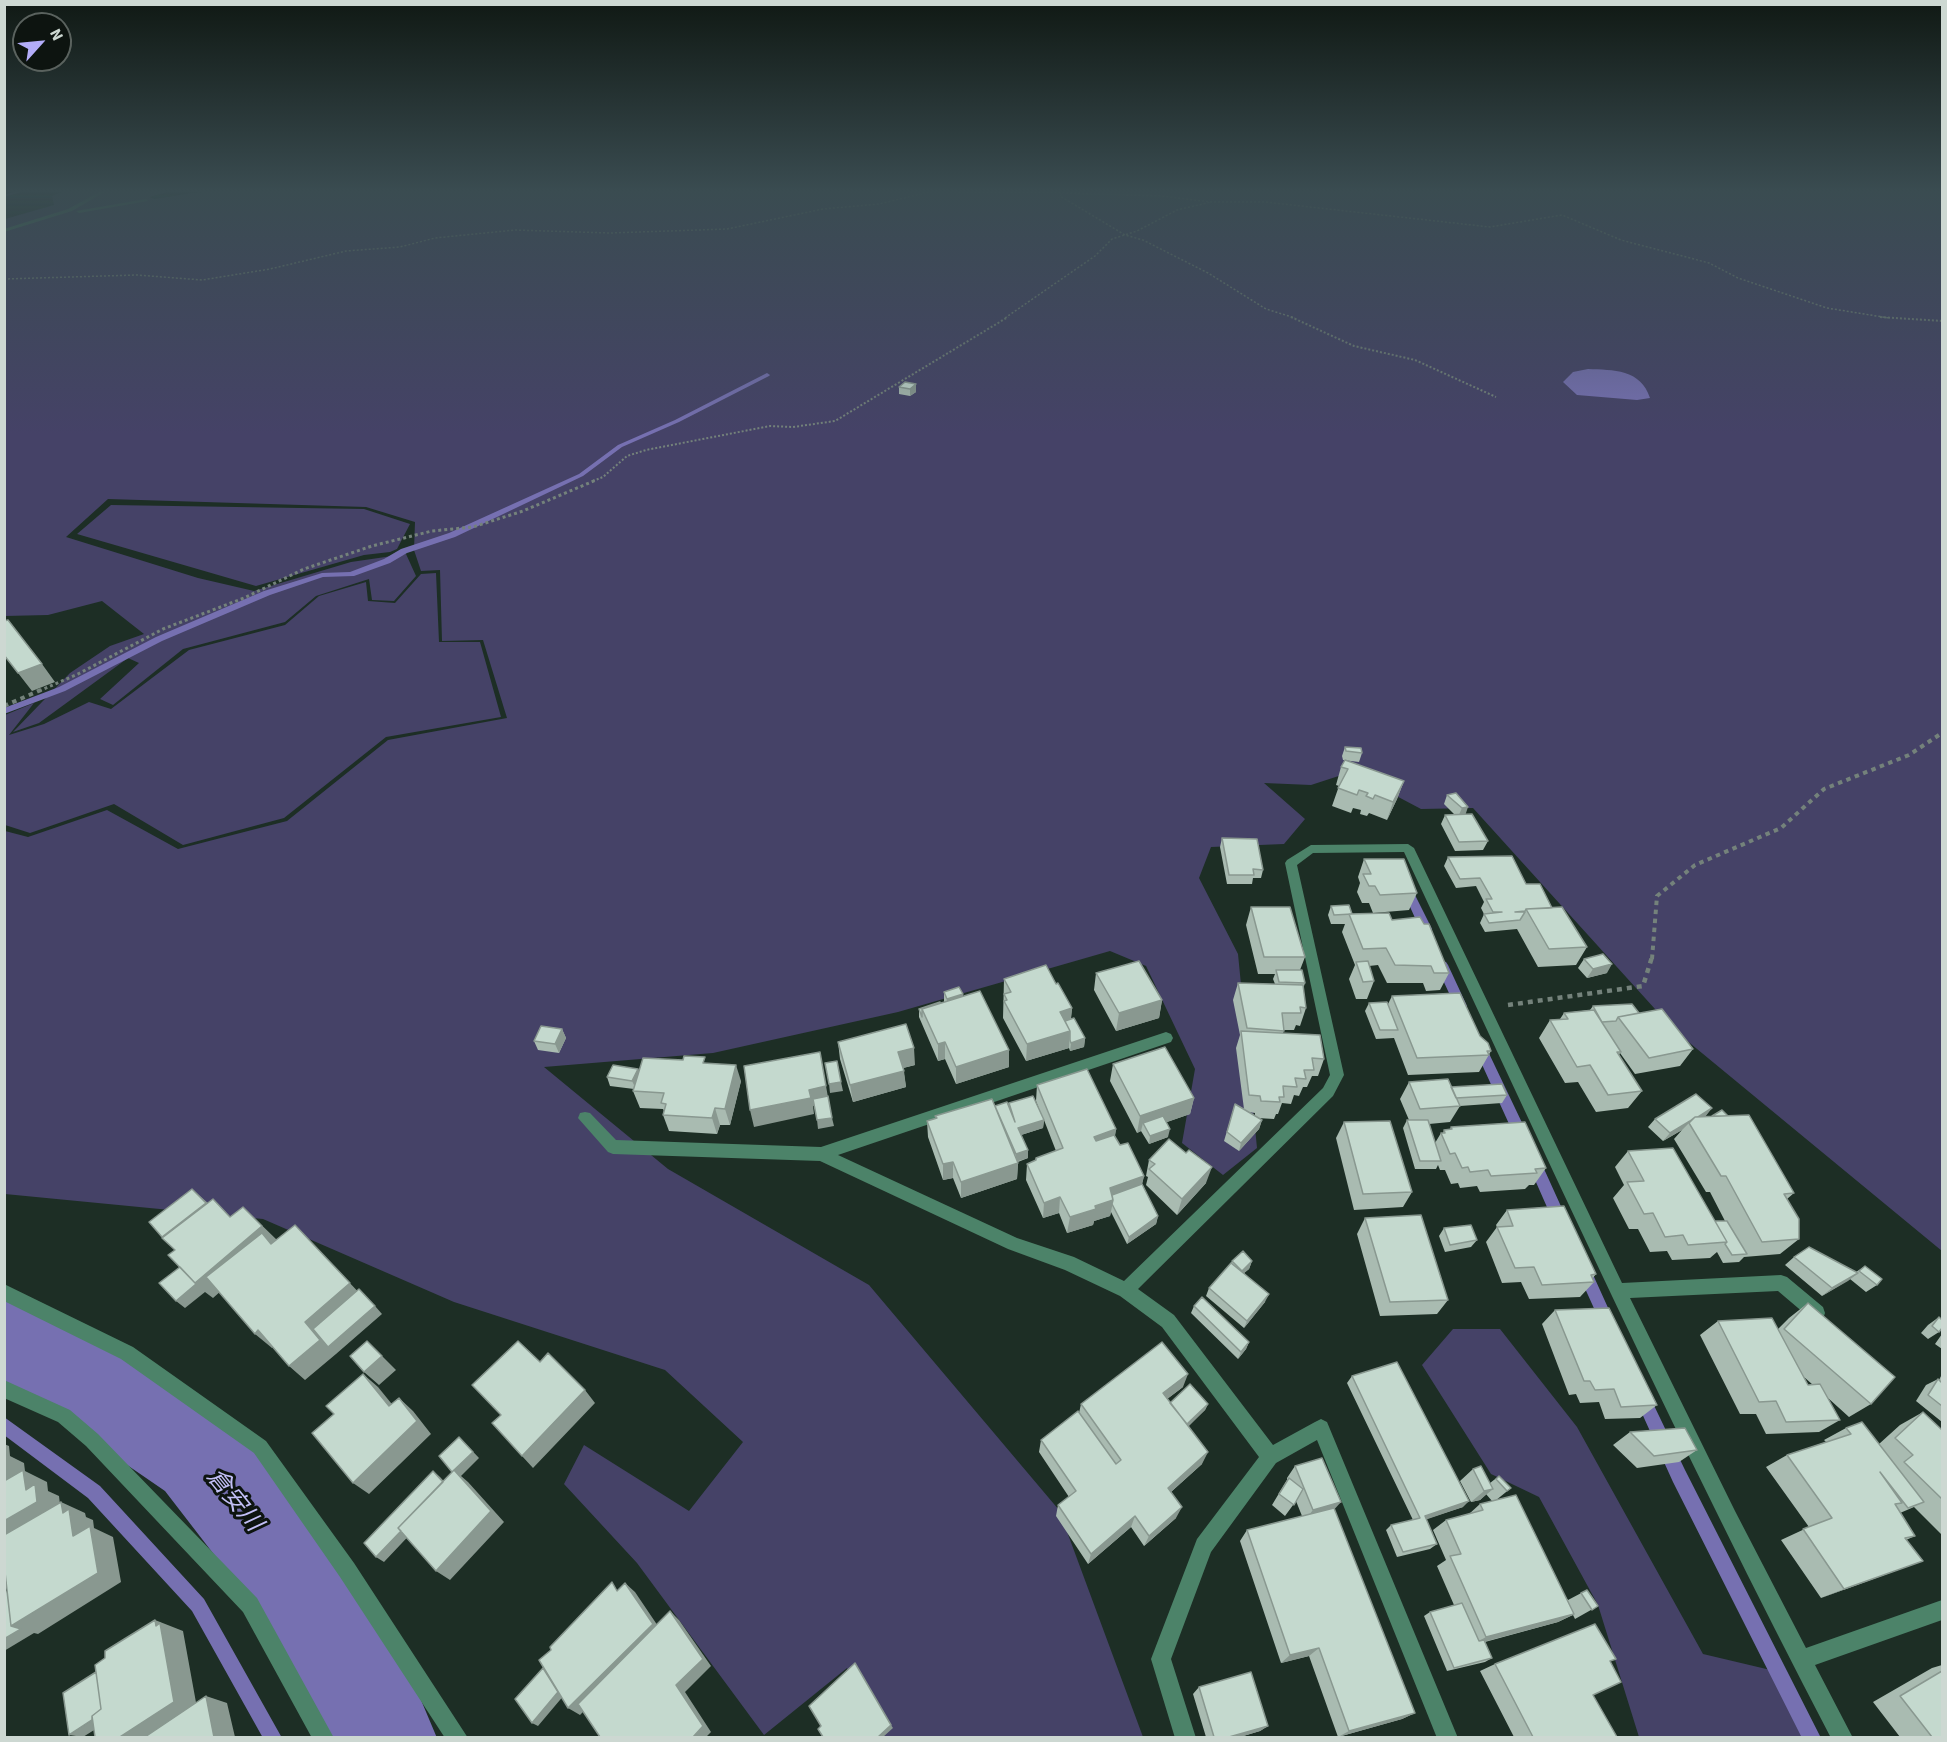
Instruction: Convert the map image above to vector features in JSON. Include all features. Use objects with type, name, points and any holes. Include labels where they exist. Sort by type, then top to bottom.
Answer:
[{"type":"street","points":[[1126,1290],[1328,1092],[1337,1075],[1291,863],[1311,849],[1408,848],[1617,1292],[1801,1660],[1843,1737]]},
{"type":"street","points":[[585,1118],[613,1147],[821,1154],[1166,1038]]},
{"type":"street","points":[[821,1154],[1014,1244],[1068,1263],[1126,1290],[1168,1321],[1270,1456]]},
{"type":"street","points":[[1617,1292],[1781,1283],[1834,1327]]},
{"type":"street","points":[[4,1292],[127,1353],[260,1448],[347,1570],[458,1737]]},
{"type":"street","points":[[4,1389],[64,1416],[92,1440],[250,1605],[324,1737]]},
{"type":"street","points":[[1186,1737],[1161,1659],[1204,1546],[1270,1456],[1321,1428],[1448,1737]]},
{"type":"street","points":[[1801,1660],[1942,1610]]},
{"type":"path","points":[[4,279],[136,275],[202,280],[251,271]]},
{"type":"path","points":[[4,706],[78,674],[163,629],[244,598],[304,569],[382,544],[432,531],[468,528],[523,511],[603,477],[627,456],[646,450],[770,426],[836,421],[917,369],[1014,313],[1073,271]]},
{"type":"path","points":[[1205,271],[1266,309],[1288,315],[1330,337],[1354,346],[1415,360],[1496,397]]},
{"type":"path","points":[[1725,271],[1738,278],[1827,308],[1895,319],[1942,321]]},
{"type":"path","points":[[1483,1008],[1643,986],[1652,960],[1657,896],[1695,865],[1758,840],[1781,828],[1824,789],[1909,755],[1942,733]]},
{"type":"shaded area","points":[[5,271],[1942,271],[1942,1251],[1674,1030],[1473,808],[1421,809],[1351,772],[1311,785],[1264,783],[1305,819],[1284,844],[1211,847],[1199,878],[1238,954],[1257,1148],[1223,1175],[1182,1143],[1195,1069],[1146,966],[1110,951],[898,1012],[713,1053],[544,1067],[668,1169],[869,1285],[1059,1510],[1143,1737],[881,1737],[847,1668],[764,1735],[637,1563],[564,1484],[584,1445],[689,1511],[743,1442],[665,1370],[454,1302],[263,1219],[5,1194],[5,831],[28,837],[107,810],[178,849],[287,821],[388,740],[507,718],[483,640],[442,641],[440,570],[421,571],[414,550],[415,522],[366,507],[108,499],[66,537],[198,578],[254,591],[351,562],[406,554],[416,576],[394,601],[372,600],[369,579],[316,596],[285,622],[183,649],[113,705],[100,699],[139,663],[128,658],[39,723],[13,732],[70,673],[110,646],[144,634],[102,601],[48,615],[5,616]]},
{"type":"shaded area","points":[[1588,369],[1616,371],[1633,376],[1646,388],[1650,398],[1637,400],[1577,395],[1563,382],[1573,372]]},
{"type":"shaded area","points":[[111,505],[364,509],[410,524],[397,549],[390,552],[364,555],[256,586],[77,534]]},
{"type":"shaded area","points":[[436,573],[439,642],[480,642],[501,717],[386,737],[284,818],[183,845],[114,804],[30,833],[5,825],[5,715],[34,703],[9,735],[44,724],[89,702],[111,709],[189,650],[285,625],[319,596],[366,582],[368,601],[395,603],[421,574]]},
{"type":"shaded area","points":[[1453,1329],[1500,1329],[1577,1427],[1703,1654],[1779,1672],[1811,1737],[1639,1737],[1598,1605],[1539,1497],[1491,1474],[1422,1365]]},
{"type":"building","points":[[905,382],[916,384],[910,389],[899,387]]},
{"type":"building","points":[[8,620],[42,664],[18,673],[4,655],[4,621]]},
{"type":"building","points":[[1345,747],[1361,748],[1362,753],[1346,751]]},
{"type":"building","points":[[1345,760],[1404,781],[1393,802],[1375,795],[1373,799],[1366,796],[1368,793],[1359,790],[1357,795],[1338,788],[1348,769],[1341,767]]},
{"type":"building","points":[[1456,793],[1468,807],[1462,808],[1447,795]]},
{"type":"building","points":[[1472,814],[1488,841],[1459,842],[1445,815]]},
{"type":"building","points":[[1222,838],[1257,839],[1263,870],[1253,869],[1254,875],[1229,875]]},
{"type":"building","points":[[1512,856],[1526,884],[1540,884],[1552,908],[1526,909],[1515,912],[1525,912],[1520,920],[1489,923],[1484,914],[1502,912],[1493,912],[1486,899],[1492,899],[1480,878],[1460,879],[1448,857]]},
{"type":"building","points":[[1364,859],[1404,859],[1417,893],[1380,895],[1375,886],[1369,886],[1363,874],[1371,874]]},
{"type":"building","points":[[1349,905],[1352,914],[1334,915],[1331,906]]},
{"type":"building","points":[[1251,907],[1290,907],[1305,957],[1264,957]]},
{"type":"building","points":[[1562,907],[1587,947],[1549,949],[1526,909]]},
{"type":"building","points":[[1389,913],[1392,920],[1420,917],[1424,924],[1429,924],[1449,973],[1434,973],[1431,966],[1395,965],[1386,948],[1363,949],[1349,914]]},
{"type":"building","points":[[1603,954],[1612,964],[1593,969],[1584,959]]},
{"type":"building","points":[[1139,961],[1162,1000],[1119,1013],[1096,973]]},
{"type":"building","points":[[1368,961],[1374,981],[1363,982],[1356,962]]},
{"type":"building","points":[[1046,965],[1072,1008],[1060,1012],[1070,1031],[1027,1044],[1004,1001],[1007,1000],[1004,994],[1011,992],[1004,979]]},
{"type":"building","points":[[1276,970],[1302,970],[1305,983],[1279,982]]},
{"type":"building","points":[[1238,983],[1303,985],[1306,1008],[1300,1007],[1301,1013],[1282,1013],[1284,1031],[1247,1028]]},
{"type":"building","points":[[959,987],[963,994],[947,999],[944,992]]},
{"type":"building","points":[[980,991],[1009,1050],[956,1067],[945,1042],[938,1044],[922,1009]]},
{"type":"building","points":[[1460,993],[1480,1036],[1488,1043],[1491,1051],[1487,1051],[1489,1055],[1417,1058],[1392,996]]},
{"type":"building","points":[[940,1002],[922,1009],[922,1017],[919,1009]]},
{"type":"building","points":[[1387,1002],[1398,1030],[1380,1030],[1369,1003]]},
{"type":"building","points":[[1632,1004],[1639,1013],[1618,1017],[1616,1021],[1602,1022],[1593,1006]]},
{"type":"building","points":[[1662,1009],[1693,1049],[1649,1058],[1618,1017]]},
{"type":"building","points":[[1594,1010],[1621,1052],[1617,1052],[1642,1091],[1608,1095],[1590,1065],[1577,1067],[1550,1020],[1568,1019],[1564,1013]]},
{"type":"building","points":[[1074,1018],[1085,1038],[1071,1043],[1070,1031],[1065,1021]]},
{"type":"building","points":[[906,1024],[914,1048],[898,1052],[904,1071],[850,1085],[838,1042]]},
{"type":"building","points":[[541,1026],[562,1029],[555,1044],[534,1041]]},
{"type":"building","points":[[1241,1031],[1320,1035],[1324,1059],[1312,1058],[1314,1070],[1304,1070],[1306,1079],[1295,1078],[1297,1087],[1283,1086],[1284,1097],[1279,1097],[1280,1102],[1261,1101],[1260,1096],[1249,1095]]},
{"type":"building","points":[[1165,1047],[1194,1098],[1140,1116],[1113,1064]]},
{"type":"building","points":[[820,1052],[826,1086],[809,1090],[811,1098],[750,1110],[744,1066]]},
{"type":"building","points":[[684,1056],[705,1057],[703,1063],[736,1065],[725,1109],[715,1108],[712,1118],[663,1115],[666,1104],[661,1103],[664,1093],[633,1091],[643,1058],[683,1060]]},
{"type":"building","points":[[837,1061],[841,1082],[829,1084],[825,1063]]},
{"type":"building","points":[[613,1065],[638,1069],[632,1081],[607,1077]]},
{"type":"building","points":[[1087,1069],[1116,1129],[1094,1137],[1096,1141],[1114,1135],[1120,1145],[1128,1143],[1144,1176],[1110,1188],[1113,1200],[1095,1206],[1096,1209],[1070,1217],[1060,1197],[1044,1203],[1027,1164],[1036,1158],[1063,1148],[1037,1085]]},
{"type":"building","points":[[1448,1079],[1460,1106],[1420,1109],[1409,1082]]},
{"type":"building","points":[[1502,1084],[1507,1095],[1456,1098],[1451,1087]]},
{"type":"building","points":[[1696,1094],[1712,1108],[1670,1133],[1655,1119]]},
{"type":"building","points":[[828,1096],[832,1118],[817,1120],[813,1099]]},
{"type":"building","points":[[1033,1096],[1044,1120],[1018,1128],[1028,1150],[1016,1154],[995,1106],[1007,1102],[1015,1122],[1009,1103]]},
{"type":"building","points":[[992,1099],[1018,1163],[961,1182],[953,1162],[943,1164],[927,1121],[937,1118],[935,1116]]},
{"type":"building","points":[[1235,1104],[1262,1120],[1241,1143],[1227,1132]]},
{"type":"building","points":[[1722,1110],[1728,1116],[1712,1116]]},
{"type":"building","points":[[1749,1115],[1794,1193],[1784,1194],[1799,1219],[1799,1239],[1762,1242],[1726,1176],[1721,1176],[1689,1123],[1695,1117]]},
{"type":"building","points":[[1163,1116],[1170,1129],[1150,1136],[1143,1123]]},
{"type":"building","points":[[1407,1120],[1428,1120],[1441,1161],[1420,1161]]},
{"type":"building","points":[[1390,1121],[1412,1192],[1363,1194],[1344,1122]]},
{"type":"building","points":[[1525,1122],[1546,1168],[1535,1169],[1537,1173],[1491,1176],[1488,1170],[1470,1172],[1468,1167],[1462,1168],[1455,1153],[1450,1154],[1441,1133],[1452,1129],[1451,1127]]},
{"type":"building","points":[[1169,1139],[1186,1153],[1189,1150],[1212,1167],[1182,1199],[1149,1169],[1155,1164],[1149,1160]]},
{"type":"building","points":[[1673,1148],[1727,1242],[1688,1245],[1683,1235],[1665,1237],[1653,1213],[1644,1214],[1627,1182],[1644,1181],[1628,1151]]},
{"type":"building","points":[[1142,1184],[1158,1216],[1129,1237],[1112,1204],[1112,1195]]},
{"type":"building","points":[[192,1189],[206,1203],[162,1237],[149,1222]]},
{"type":"building","points":[[213,1199],[230,1217],[243,1207],[262,1226],[195,1283],[168,1255],[175,1250],[162,1238]]},
{"type":"building","points":[[1564,1206],[1596,1274],[1591,1275],[1594,1282],[1542,1285],[1534,1267],[1515,1268],[1497,1227],[1513,1226],[1507,1210]]},
{"type":"building","points":[[1421,1215],[1448,1300],[1390,1302],[1365,1218]]},
{"type":"building","points":[[1715,1221],[1727,1221],[1747,1254],[1732,1255]]},
{"type":"building","points":[[295,1225],[350,1283],[305,1322],[320,1340],[289,1366],[258,1330],[255,1334],[206,1277],[262,1233],[271,1244]]},
{"type":"building","points":[[1471,1225],[1477,1240],[1450,1245],[1444,1228]]},
{"type":"building","points":[[1809,1247],[1858,1273],[1832,1288],[1794,1257]]},
{"type":"building","points":[[1243,1251],[1252,1261],[1242,1271],[1232,1261]]},
{"type":"building","points":[[1231,1263],[1269,1294],[1247,1321],[1209,1288]]},
{"type":"building","points":[[1865,1266],[1882,1279],[1877,1285],[1859,1271]]},
{"type":"building","points":[[180,1267],[196,1284],[176,1301],[159,1283]]},
{"type":"building","points":[[359,1289],[375,1306],[328,1347],[313,1329]]},
{"type":"building","points":[[1202,1297],[1249,1342],[1241,1352],[1194,1306]]},
{"type":"building","points":[[1808,1303],[1895,1377],[1871,1404],[1784,1329]]},
{"type":"building","points":[[1609,1308],[1657,1405],[1621,1407],[1614,1389],[1595,1390],[1590,1381],[1584,1381],[1555,1310]]},
{"type":"building","points":[[1939,1317],[1942,1320],[1942,1328],[1939,1332],[1932,1326]]},
{"type":"building","points":[[1772,1318],[1808,1385],[1820,1384],[1840,1420],[1786,1422],[1776,1401],[1759,1402],[1718,1321]]},
{"type":"building","points":[[367,1341],[382,1356],[364,1372],[350,1356]]},
{"type":"building","points":[[518,1341],[540,1362],[548,1353],[585,1390],[522,1456],[492,1423],[501,1415],[472,1385]]},
{"type":"building","points":[[1162,1342],[1188,1374],[1163,1393],[1208,1452],[1168,1488],[1182,1507],[1149,1536],[1135,1516],[1091,1554],[1058,1505],[1076,1491],[1041,1440],[1078,1411],[1116,1464],[1121,1460],[1081,1404]]},
{"type":"building","points":[[1397,1362],[1469,1501],[1425,1516],[1437,1544],[1403,1552],[1391,1525],[1420,1518],[1352,1376]]},
{"type":"building","points":[[363,1374],[389,1406],[399,1398],[417,1421],[353,1483],[312,1433],[334,1414],[326,1406]]},
{"type":"building","points":[[1938,1379],[1942,1383],[1942,1406],[1928,1395]]},
{"type":"building","points":[[1190,1384],[1208,1404],[1187,1424],[1170,1403]]},
{"type":"building","points":[[1923,1412],[1942,1430],[1942,1499],[1904,1462],[1913,1455],[1895,1438]]},
{"type":"building","points":[[1862,1422],[1924,1502],[1908,1508],[1880,1472],[1902,1503],[1895,1504],[1915,1536],[1905,1538],[1923,1561],[1844,1589],[1803,1529],[1832,1518],[1787,1455],[1851,1434],[1846,1428]]},
{"type":"building","points":[[1685,1428],[1697,1450],[1654,1456],[1630,1432]]},
{"type":"building","points":[[459,1437],[473,1452],[452,1472],[439,1456]]},
{"type":"building","points":[[1322,1458],[1341,1502],[1313,1510],[1295,1466]]},
{"type":"building","points":[[1481,1466],[1493,1489],[1484,1491],[1473,1469]]},
{"type":"building","points":[[23,1470],[26,1490],[35,1484],[37,1502],[4,1521],[4,1481]]},
{"type":"building","points":[[454,1470],[491,1511],[436,1571],[398,1528]]},
{"type":"building","points":[[433,1471],[443,1482],[398,1528],[401,1531],[376,1557],[364,1543]]},
{"type":"building","points":[[1499,1476],[1511,1488],[1507,1491],[1496,1479]]},
{"type":"building","points":[[1289,1478],[1303,1489],[1294,1505],[1279,1494]]},
{"type":"building","points":[[1516,1495],[1574,1614],[1486,1637],[1450,1556],[1461,1554],[1446,1520],[1483,1510],[1480,1504]]},
{"type":"building","points":[[61,1502],[63,1513],[69,1509],[73,1536],[90,1526],[98,1573],[11,1626],[4,1563],[4,1535]]},
{"type":"building","points":[[1334,1508],[1415,1713],[1349,1731],[1319,1648],[1290,1655],[1247,1530]]},
{"type":"building","points":[[612,1582],[617,1591],[625,1583],[653,1624],[568,1708],[539,1660],[551,1650],[550,1647]]},
{"type":"building","points":[[1587,1590],[1598,1606],[1592,1610],[1581,1593]]},
{"type":"building","points":[[7,1591],[11,1626],[21,1629],[4,1639],[4,1593]]},
{"type":"building","points":[[1462,1603],[1479,1641],[1484,1640],[1492,1658],[1454,1668],[1430,1612]]},
{"type":"building","points":[[670,1611],[703,1659],[676,1685],[703,1726],[693,1737],[600,1737],[578,1704]]},
{"type":"building","points":[[155,1620],[156,1626],[160,1623],[174,1702],[120,1737],[95,1737],[92,1716],[101,1709],[95,1665],[105,1658],[105,1651]]},
{"type":"building","points":[[1595,1624],[1616,1659],[1610,1661],[1621,1682],[1593,1695],[1617,1737],[1533,1737],[1495,1664]]},
{"type":"building","points":[[855,1663],[891,1725],[878,1737],[823,1737],[818,1729],[821,1726],[809,1706]]},
{"type":"building","points":[[543,1668],[558,1692],[532,1723],[515,1699]]},
{"type":"building","points":[[1942,1671],[1942,1737],[1932,1737],[1900,1696]]},
{"type":"building","points":[[96,1672],[101,1709],[92,1716],[92,1720],[69,1735],[63,1693]]},
{"type":"building","points":[[1251,1672],[1268,1726],[1229,1737],[1214,1737],[1199,1687]]},
{"type":"building","points":[[206,1696],[214,1737],[145,1737]]},
{"type":"waterway","points":[[4,711],[62,689],[159,639],[267,593],[322,575],[351,574],[387,561],[404,551],[452,535],[581,475],[620,446],[677,421],[767,375]]},
{"type":"waterway","points":[[1407,889],[1426,929]]},
{"type":"waterway","points":[[1442,965],[1461,1006]]},
{"type":"waterway","points":[[1480,1047],[1520,1133]]},
{"type":"waterway","points":[[1535,1164],[1559,1218]]},
{"type":"waterway","points":[[1585,1273],[1607,1321]]},
{"type":"waterway","name":"倉安川","points":[[4,1343],[78,1379],[198,1458],[274,1552],[383,1738]]},
{"type":"waterway","points":[[1643,1398],[1679,1476],[1812,1738]]},
{"type":"waterway","points":[[4,1425],[94,1492],[198,1605],[273,1738]]}]
